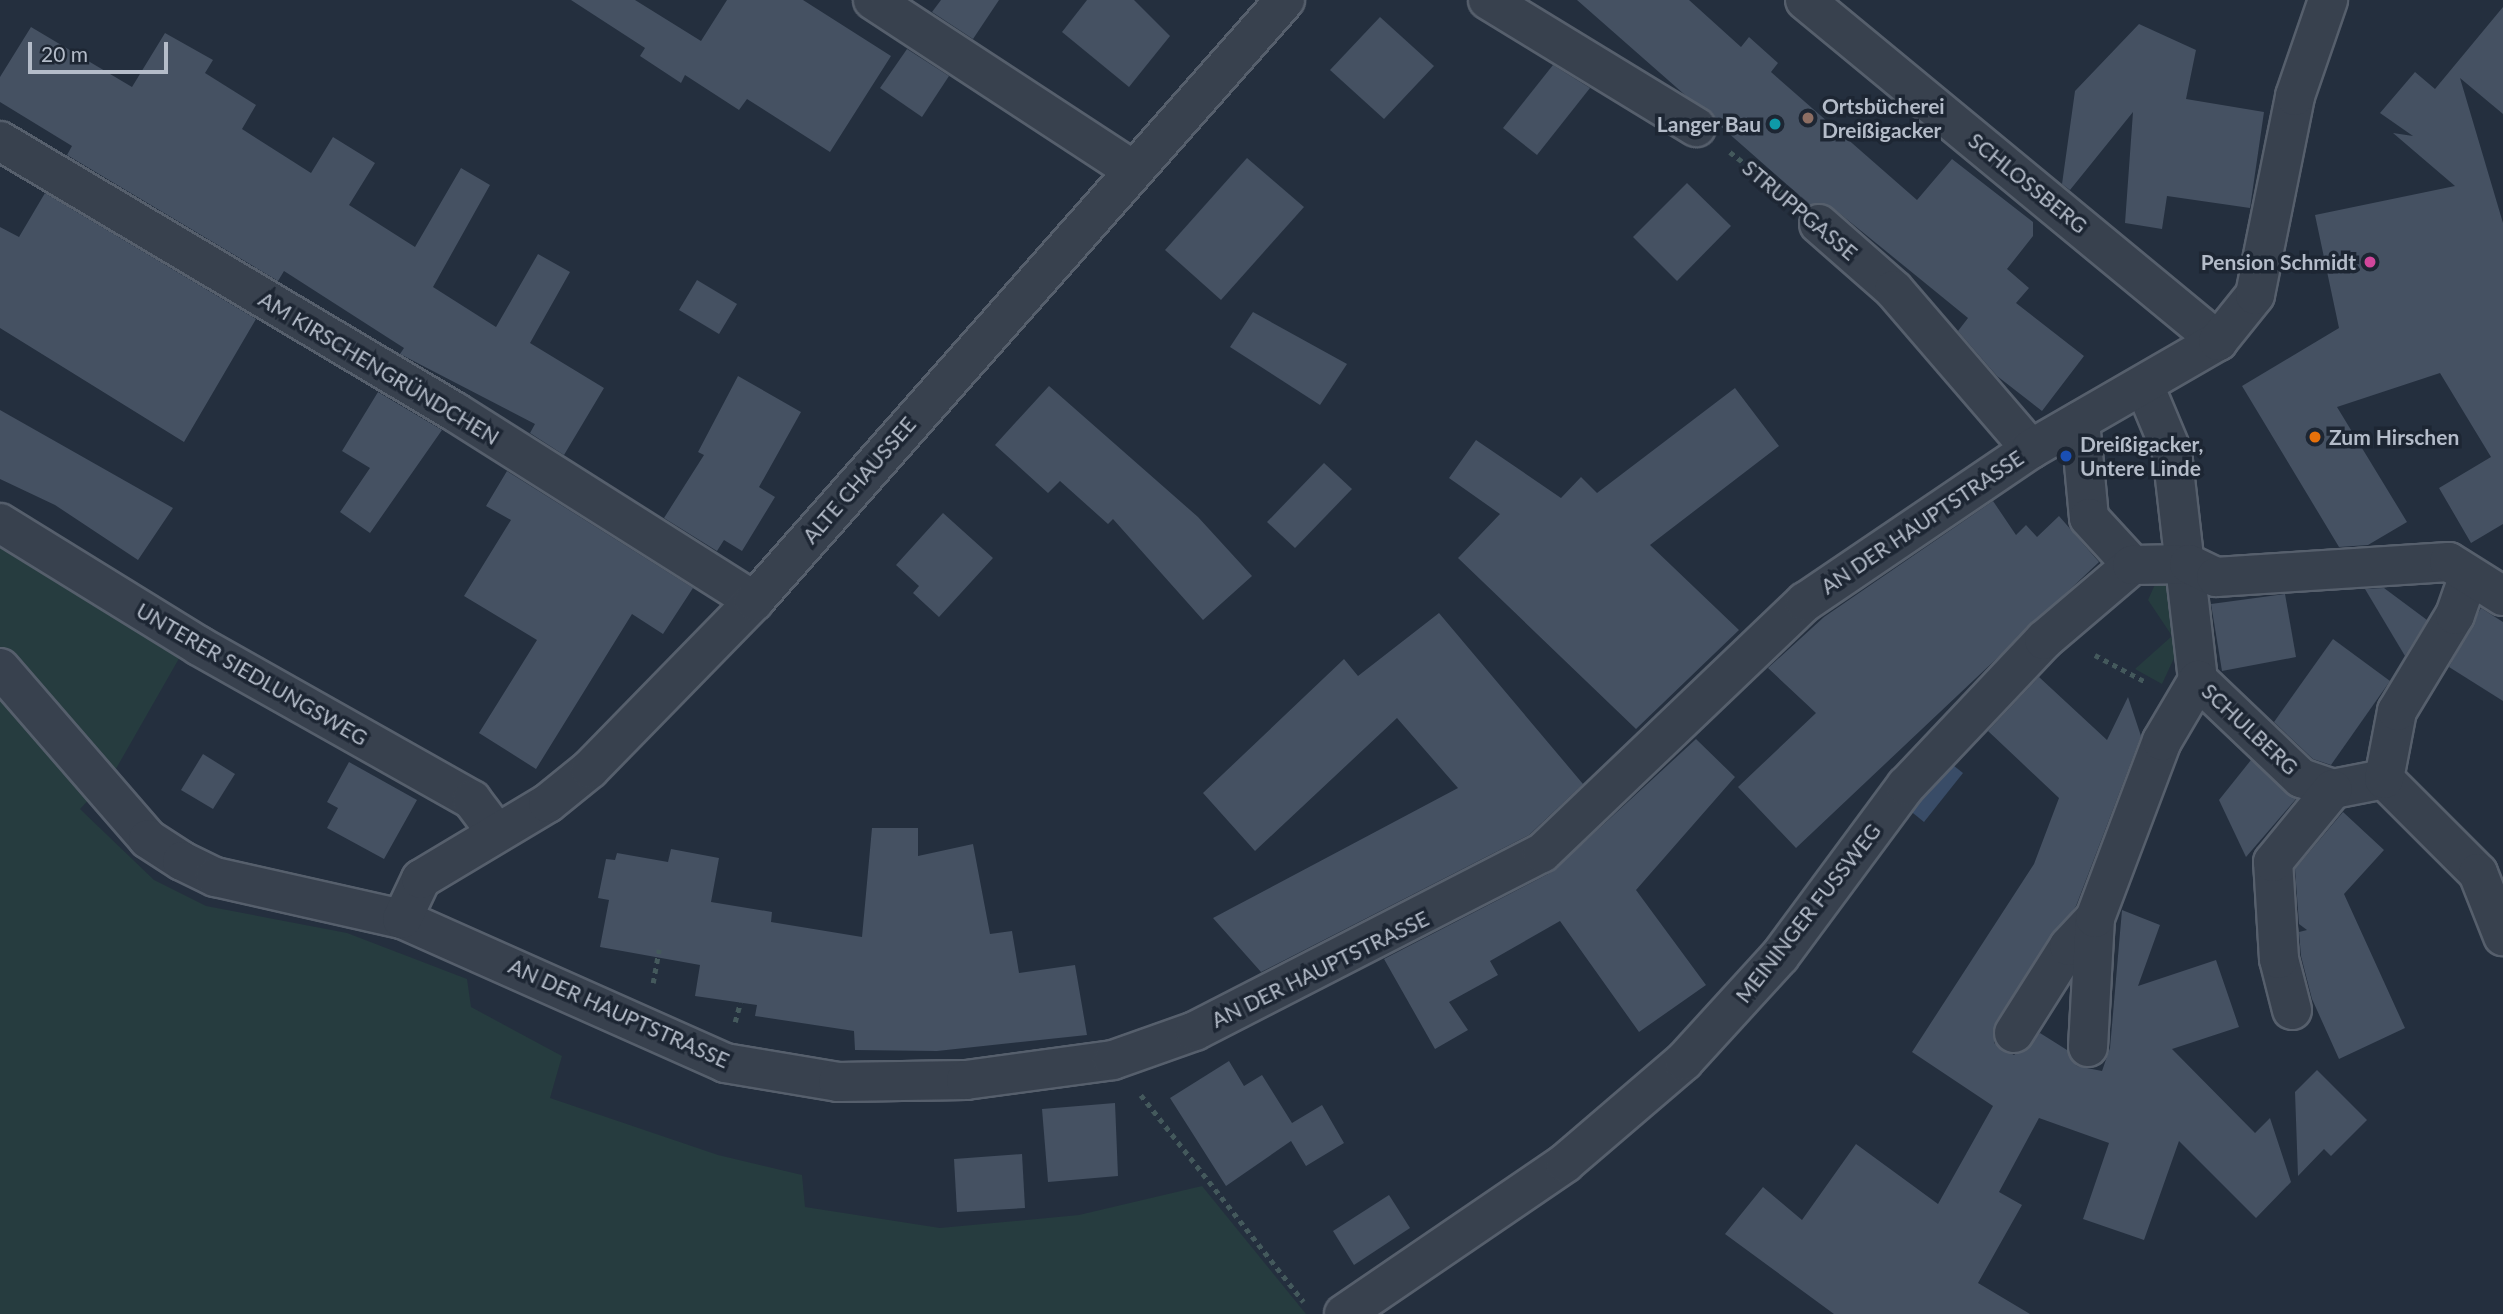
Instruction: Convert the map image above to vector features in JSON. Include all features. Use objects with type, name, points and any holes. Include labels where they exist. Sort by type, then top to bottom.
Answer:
[{"type":"street","points":[[873,0],[1130,168]]},
{"type":"street","name":"ALTE CHAUSSEE","points":[[402,919],[422,879],[590,769],[754,601],[1130,168],[1284,0]]},
{"type":"street","points":[[1488,0],[1696,127]]},
{"type":"street","name":"SCHLOSSBERG","points":[[1805,0],[2218,341]]},
{"type":"street","name":"AN DER HAUPTSTRASSE","points":[[0,668],[148,839],[182,861],[215,877],[402,919],[725,1063],[775,1076],[838,1082],[966,1080],[1113,1059],[1195,1031],[1542,853],[1805,602],[2031,449],[2218,341],[2255,295],[2295,96],[2328,0]]},
{"type":"street","name":"AM KIRSCHENGRÜNDCHEN","points":[[0,141],[455,412],[754,601]]},
{"type":"street","name":"STRUPPGASSE","points":[[1819,224],[1894,290],[2031,449]]},
{"type":"street","points":[[2088,1046],[2095,918],[2162,741],[2198,680],[2189,564],[2172,452],[2144,384]]},
{"type":"street","points":[[2080,421],[2090,518],[2132,565],[2189,564],[2216,577],[2449,562],[2503,596]]},
{"type":"street","name":"UNTERER SIEDLUNGSWEG","points":[[0,523],[199,646],[472,800],[496,832]]},
{"type":"street","points":[[2384,779],[2397,711],[2455,615],[2469,575],[2503,557]]},
{"type":"street","name":"MEININGER FUSSWEG","points":[[1344,1314],[1565,1163],[1684,1061],[1780,956],[1906,786],[2044,640],[2132,565]]},
{"type":"street","name":"SCHULBERG","points":[[2198,680],[2301,778],[2333,789]]},
{"type":"street","points":[[2292,1010],[2279,959],[2273,862],[2333,789],[2384,779]]},
{"type":"street","points":[[2384,779],[2477,873],[2503,936]]},
{"type":"street","points":[[2014,1033],[2069,946],[2095,918]]},
{"type":"path","name":"STRUPPGASSE","points":[[1696,127],[1819,224]]},
{"type":"path","points":[[2103,658],[2157,688]]},
{"type":"path","points":[[1113,1059],[1313,1314]]},
{"type":"green space","points":[[0,548],[181,655],[113,774],[80,809],[154,880],[206,906],[347,933],[467,979],[471,1007],[562,1056],[550,1098],[718,1155],[802,1175],[805,1207],[940,1228],[1079,1215],[1202,1186],[1306,1314],[0,1314]]},
{"type":"green space","points":[[2157,580],[2171,583],[2181,643],[2162,684],[2135,669],[2172,636],[2148,600]]},
{"type":"water","points":[[1949,762],[1963,773],[1924,822],[1908,809]]},
{"type":"building","points":[[571,0],[635,0],[701,41],[727,0],[803,0],[891,56],[830,152],[747,99],[739,110],[685,75],[681,83],[640,56],[645,48]]},
{"type":"building","points":[[941,0],[999,0],[973,39],[932,12]]},
{"type":"building","points":[[1087,0],[1134,0],[1170,36],[1129,87],[1062,32]]},
{"type":"building","points":[[1577,0],[1689,0],[1741,47],[1749,37],[1778,63],[1771,72],[1917,200],[1952,159],[2033,222],[2033,236],[2007,269],[2029,288],[2016,303],[2084,356],[2042,411],[1997,376],[1958,331],[1968,318],[1833,208],[1810,205]]},
{"type":"building","points":[[2503,7],[2503,114],[2460,78],[2503,223],[2503,524],[2471,543],[2439,488],[2491,457],[2440,373],[2337,407],[2407,522],[2368,545],[2339,547],[2242,386],[2339,328],[2315,215],[2455,186],[2393,133],[2413,136],[2380,113],[2415,72],[2435,89]]},
{"type":"building","points":[[1380,17],[1434,66],[1384,119],[1330,70]]},
{"type":"building","points":[[2139,24],[2196,50],[2186,99],[2264,112],[2250,208],[2167,196],[2162,229],[2125,223],[2133,112],[2070,190],[2062,184],[2075,91]]},
{"type":"building","points":[[31,27],[132,87],[165,33],[213,60],[205,73],[256,105],[242,129],[311,173],[333,137],[375,163],[349,205],[415,247],[461,168],[490,185],[433,287],[496,327],[538,254],[570,272],[530,343],[604,388],[564,455],[530,433],[535,424],[400,354],[404,348],[284,271],[278,281],[67,155],[72,146],[0,102],[0,77]]},
{"type":"building","points":[[907,49],[949,76],[922,117],[880,88]]},
{"type":"building","points":[[1553,65],[1590,88],[1537,155],[1503,128]]},
{"type":"building","points":[[1247,158],[1304,207],[1221,300],[1165,250]]},
{"type":"building","points":[[1687,183],[1731,226],[1677,281],[1633,237]]},
{"type":"building","points":[[45,193],[256,319],[184,442],[0,328],[0,227],[19,237]]},
{"type":"building","points":[[697,280],[737,304],[719,334],[679,310]]},
{"type":"building","points":[[1253,312],[1347,364],[1320,405],[1230,347]]},
{"type":"building","points":[[738,376],[801,412],[759,487],[775,497],[742,551],[724,540],[717,551],[664,518],[704,455],[698,452]]},
{"type":"building","points":[[1049,386],[1198,517],[1252,576],[1203,620],[1113,519],[1108,524],[1060,481],[1048,493],[995,445]]},
{"type":"building","points":[[1735,388],[1779,446],[1650,545],[1739,630],[1636,729],[1458,558],[1500,514],[1449,478],[1476,440],[1561,498],[1581,477],[1597,493]]},
{"type":"building","points":[[378,392],[442,430],[370,533],[340,512],[370,468],[342,451]]},
{"type":"building","points":[[0,410],[173,508],[138,560],[55,505],[0,479]]},
{"type":"building","points":[[1324,463],[1352,489],[1295,548],[1267,522]]},
{"type":"building","points":[[507,471],[693,588],[663,634],[632,614],[536,769],[479,733],[537,640],[464,596],[511,520],[486,506]]},
{"type":"building","points":[[1993,501],[2016,535],[2026,525],[2037,537],[2059,516],[2099,562],[1796,848],[1738,787],[1816,713],[1768,668],[1824,617]]},
{"type":"building","points":[[943,513],[993,558],[939,617],[913,593],[919,586],[896,565]]},
{"type":"building","points":[[2384,588],[2427,620],[2405,656],[2365,589]]},
{"type":"building","points":[[2285,594],[2296,657],[2222,671],[2211,604]]},
{"type":"building","points":[[2481,608],[2503,622],[2503,701],[2449,667]]},
{"type":"building","points":[[1439,613],[1583,784],[1529,835],[1261,972],[1213,918],[1458,788],[1397,718],[1255,851],[1203,793],[1344,659],[1358,676]]},
{"type":"building","points":[[2333,639],[2390,681],[2331,765],[2313,759],[2274,722]]},
{"type":"building","points":[[2039,677],[2107,740],[2128,697],[2141,736],[2076,906],[1996,1021],[1994,1043],[2014,1055],[2040,1033],[2067,1050],[2077,1066],[2102,1071],[2110,1048],[2122,910],[2160,925],[2138,986],[2216,960],[2239,1027],[2172,1049],[2255,1133],[2270,1118],[2291,1182],[2256,1218],[2179,1141],[2144,1240],[2083,1219],[2109,1143],[2039,1118],[1999,1192],[2022,1205],[1978,1283],[2030,1314],[1834,1314],[1725,1234],[1763,1187],[1802,1220],[1856,1144],[1938,1204],[1993,1106],[1912,1052],[2034,864],[2059,798],[1988,731]]},
{"type":"building","points":[[1696,739],[1735,777],[1636,890],[1706,985],[1639,1032],[1560,921],[1490,961],[1498,975],[1449,1002],[1468,1030],[1435,1049],[1384,959],[1552,872]]},
{"type":"building","points":[[203,754],[235,774],[213,809],[181,790]]},
{"type":"building","points":[[2251,760],[2296,799],[2246,857],[2219,800]]},
{"type":"building","points":[[349,762],[417,800],[384,859],[327,828],[338,808],[327,802]]},
{"type":"building","points":[[2343,812],[2384,850],[2344,894],[2405,1028],[2339,1059],[2312,999],[2301,956],[2299,932],[2307,930],[2299,924],[2295,869]]},
{"type":"building","points":[[872,828],[918,828],[918,856],[973,844],[990,934],[1012,931],[1019,973],[1075,965],[1087,1035],[937,1051],[855,1050],[854,1031],[755,1016],[757,1005],[695,996],[700,965],[600,947],[609,900],[598,898],[606,859],[615,860],[617,853],[668,862],[671,849],[719,858],[711,902],[772,912],[771,922],[862,937]]},
{"type":"building","points":[[1229,1061],[1244,1086],[1262,1075],[1292,1123],[1322,1105],[1344,1143],[1306,1166],[1291,1141],[1226,1186],[1170,1098]]},
{"type":"building","points":[[2317,1070],[2367,1120],[2331,1156],[2324,1149],[2298,1176],[2295,1092]]},
{"type":"building","points":[[1115,1103],[1118,1176],[1048,1182],[1042,1109]]},
{"type":"building","points":[[1022,1154],[1025,1208],[957,1212],[954,1159]]},
{"type":"building","points":[[1389,1195],[1410,1228],[1354,1265],[1333,1231]]},
{"type":"place","name":"Ortsbücherei Dreißigacker","points":[[1808,118]]},
{"type":"place","name":"Langer Bau","points":[[1775,124]]},
{"type":"place","name":"Pension Schmidt","points":[[2370,262]]},
{"type":"place","name":"Zum Hirschen","points":[[2315,437]]},
{"type":"place","name":"Dreißigacker, Untere Linde","points":[[2066,456]]}]
